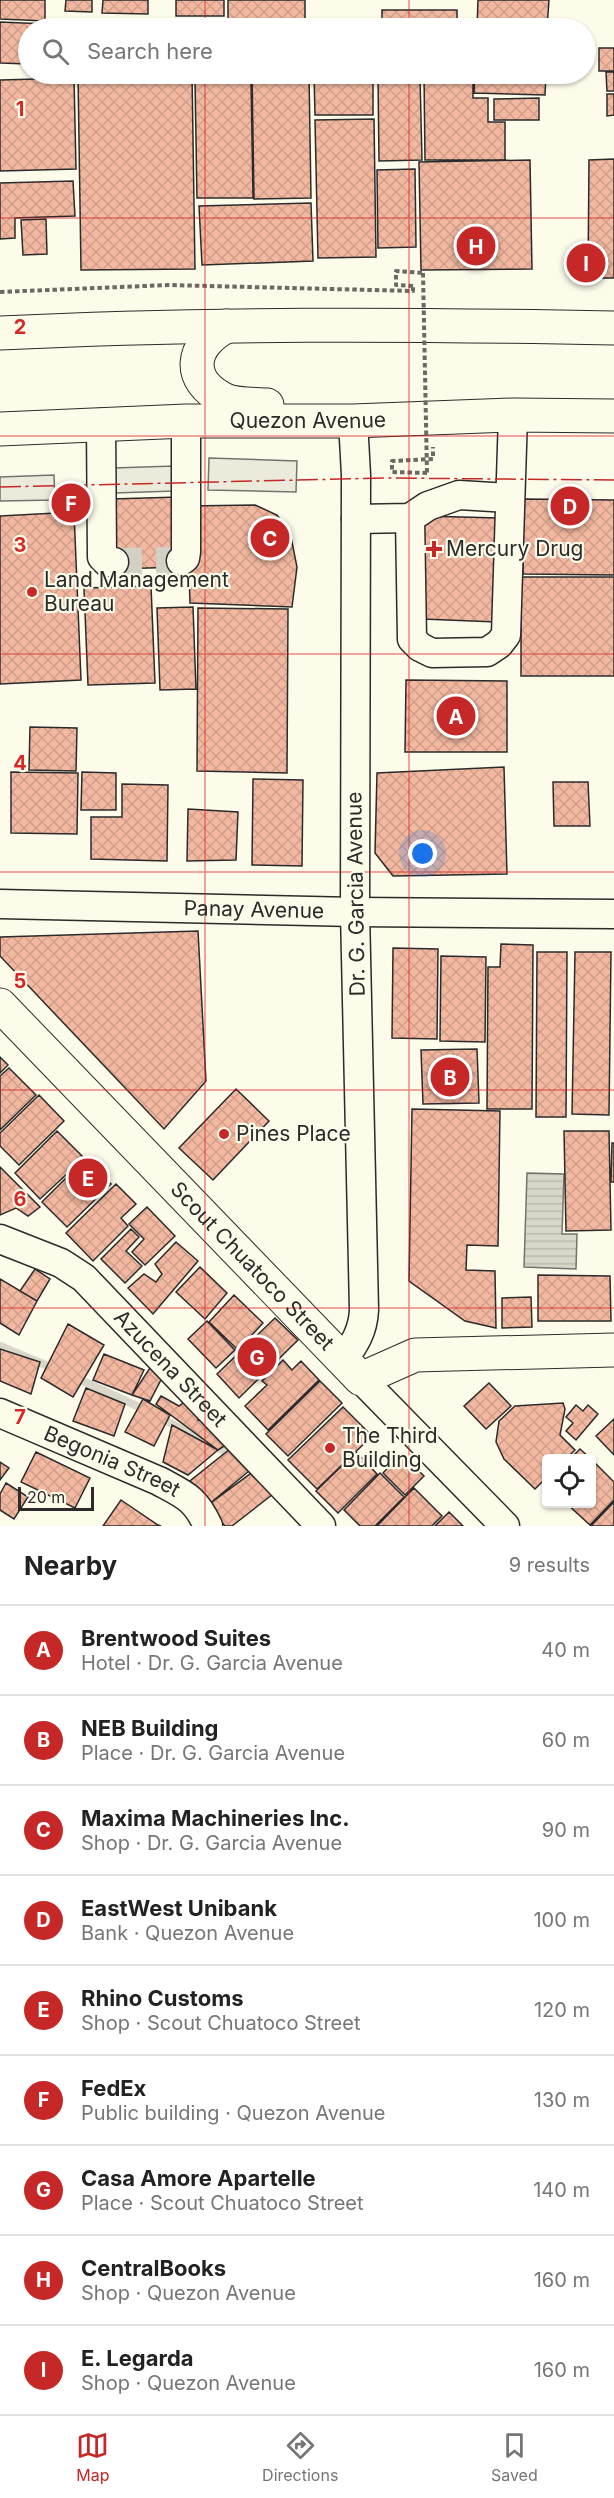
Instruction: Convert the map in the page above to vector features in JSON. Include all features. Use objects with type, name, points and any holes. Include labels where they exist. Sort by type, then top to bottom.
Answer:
[{"type":"main road","points":[[0,333],[115,328],[411,324],[614,327]]},
{"type":"main road","points":[[227,326],[213,333],[203,344],[196,358],[198,373],[205,386],[226,401],[390,420]]},
{"type":"main road","name":"Quezon Avenue","points":[[0,429],[186,421],[354,421],[513,415],[614,416]]},
{"type":"main road","name":"Scout Chuatoco Street","points":[[0,1005],[352,1370]]},
{"type":"main road","points":[[352,1370],[415,1354],[614,1350]]},
{"type":"street","points":[[411,518],[412,639],[420,647],[432,653],[487,652],[499,644],[507,634],[513,415]]},
{"type":"street","points":[[181,561],[185,558],[186,552],[186,421]]},
{"type":"street","name":"Dr. G. Garcia Avenue","points":[[352,1370],[364,1310],[355,912],[356,519],[354,421]]},
{"type":"street","points":[[101,423],[102,557],[107,562],[114,562]]},
{"type":"street","points":[[356,519],[411,518],[428,506],[459,495],[509,498]]},
{"type":"street","name":"Panay Avenue","points":[[0,904],[355,912],[614,914]]},
{"type":"street","name":"Azucena Street","points":[[0,1239],[62,1263],[84,1278],[321,1526]]},
{"type":"street","name":"Scout Chuatoco Street","points":[[352,1370],[505,1526]]},
{"type":"street","name":"Begonia Street","points":[[0,1413],[174,1489],[199,1507],[208,1526]]},
{"type":"path","points":[[0,292],[168,285],[413,291],[413,285],[396,285],[396,271],[423,273],[427,472],[392,472],[392,461],[433,459]]},
{"type":"shaded area","points":[[209,458],[297,461],[296,492],[208,490]]},
{"type":"shaded area","points":[[174,466],[175,491],[114,493],[113,468]]},
{"type":"shaded area","points":[[54,475],[55,500],[0,501],[0,477]]},
{"type":"shaded area","points":[[527,1173],[564,1174],[562,1234],[577,1234],[576,1269],[524,1267]]},
{"type":"building","points":[[0,0],[45,0],[45,18],[0,19]]},
{"type":"building","points":[[66,0],[92,0],[92,12],[65,11]]},
{"type":"building","points":[[103,0],[148,0],[148,14],[102,13]]},
{"type":"building","points":[[176,0],[224,0],[224,16],[176,16]]},
{"type":"building","points":[[228,0],[305,0],[305,18],[228,18]]},
{"type":"building","points":[[478,0],[549,0],[548,18],[477,18]]},
{"type":"building","points":[[382,10],[457,10],[457,18],[382,18]]},
{"type":"building","points":[[0,22],[18,23],[18,64],[0,63]]},
{"type":"building","points":[[599,48],[614,48],[614,71],[599,71]]},
{"type":"building","points":[[606,72],[614,72],[614,91],[607,91]]},
{"type":"building","points":[[0,80],[18,80],[18,84],[74,84],[76,169],[0,171]]},
{"type":"building","points":[[78,84],[192,84],[195,269],[81,270]]},
{"type":"building","points":[[195,84],[251,84],[253,198],[197,198]]},
{"type":"building","points":[[252,84],[309,84],[311,198],[254,199]]},
{"type":"building","points":[[314,84],[373,84],[373,115],[315,115]]},
{"type":"building","points":[[378,84],[420,84],[422,160],[379,161]]},
{"type":"building","points":[[424,84],[473,84],[473,98],[488,98],[488,122],[505,122],[505,160],[425,160]]},
{"type":"building","points":[[474,84],[546,84],[545,95],[474,93]]},
{"type":"building","points":[[607,94],[614,94],[614,115],[607,116]]},
{"type":"building","points":[[539,98],[539,120],[494,120],[494,99]]},
{"type":"building","points":[[374,119],[376,257],[318,258],[315,120]]},
{"type":"building","points":[[614,159],[614,278],[588,278],[589,160]]},
{"type":"building","points":[[530,160],[532,269],[421,270],[419,162]]},
{"type":"building","points":[[415,169],[416,247],[378,248],[377,170]]},
{"type":"building","points":[[73,181],[75,216],[15,218],[15,238],[0,239],[0,183]]},
{"type":"building","points":[[311,203],[313,261],[202,265],[199,206]]},
{"type":"building","points":[[46,219],[47,254],[23,255],[21,220]]},
{"type":"building","points":[[179,497],[182,567],[114,569],[112,499]]},
{"type":"building","points":[[523,499],[614,500],[614,575],[523,574]]},
{"type":"building","points":[[255,505],[277,515],[290,532],[297,567],[292,607],[190,603],[187,506]]},
{"type":"building","points":[[74,512],[81,680],[0,684],[0,516]]},
{"type":"building","points":[[424,516],[498,518],[496,622],[423,619]]},
{"type":"building","points":[[521,577],[614,577],[614,676],[521,676]]},
{"type":"building","points":[[151,586],[155,683],[88,685],[84,588]]},
{"type":"building","points":[[193,607],[196,689],[160,690],[157,608]]},
{"type":"building","points":[[198,608],[288,609],[287,773],[197,771]]},
{"type":"building","points":[[406,680],[507,681],[507,752],[405,752]]},
{"type":"building","points":[[30,727],[77,728],[76,771],[29,770]]},
{"type":"building","points":[[504,767],[507,874],[393,876],[375,853],[377,773]]},
{"type":"building","points":[[11,772],[78,773],[77,834],[11,833]]},
{"type":"building","points":[[82,772],[116,773],[116,810],[81,810]]},
{"type":"building","points":[[253,779],[303,780],[302,866],[252,865]]},
{"type":"building","points":[[553,782],[588,782],[590,826],[554,826]]},
{"type":"building","points":[[122,784],[168,785],[167,861],[91,859],[91,817],[122,817]]},
{"type":"building","points":[[188,809],[238,812],[236,860],[187,861]]},
{"type":"building","points":[[198,931],[206,1081],[164,1129],[0,956],[0,937]]},
{"type":"building","points":[[501,944],[533,945],[532,1109],[487,1109],[488,967],[500,967]]},
{"type":"building","points":[[393,948],[438,949],[437,1039],[392,1038]]},
{"type":"building","points":[[537,952],[567,952],[566,1117],[536,1117]]},
{"type":"building","points":[[575,952],[611,952],[609,1115],[572,1114]]},
{"type":"building","points":[[441,956],[486,957],[485,1042],[440,1041]]},
{"type":"building","points":[[477,1049],[479,1103],[423,1104],[421,1050]]},
{"type":"building","points":[[0,1057],[8,1065],[0,1073]]},
{"type":"building","points":[[9,1068],[36,1095],[0,1130],[0,1076]]},
{"type":"building","name":"Pines Place","points":[[236,1089],[269,1121],[213,1180],[179,1148]]},
{"type":"building","points":[[39,1095],[64,1121],[19,1165],[0,1146],[0,1133]]},
{"type":"building","points":[[412,1109],[500,1111],[498,1246],[467,1245],[466,1270],[495,1271],[496,1328],[465,1321],[409,1281]]},
{"type":"building","points":[[57,1131],[84,1158],[40,1199],[15,1173]]},
{"type":"building","points":[[564,1131],[609,1131],[611,1230],[566,1231]]},
{"type":"building","points":[[612,1143],[614,1143],[614,1182],[611,1182]]},
{"type":"building","points":[[85,1159],[111,1184],[67,1227],[42,1202]]},
{"type":"building","points":[[0,1167],[40,1207],[28,1216],[16,1208],[0,1215]]},
{"type":"building","points":[[116,1184],[136,1204],[121,1218],[128,1226],[93,1261],[66,1233]]},
{"type":"building","points":[[147,1207],[175,1236],[145,1265],[132,1252],[144,1239],[129,1224]]},
{"type":"building","points":[[131,1229],[139,1237],[126,1251],[142,1266],[125,1283],[101,1259]]},
{"type":"building","points":[[176,1242],[198,1261],[153,1314],[128,1288],[144,1274],[156,1282],[162,1274],[155,1264]]},
{"type":"building","points":[[200,1267],[227,1293],[205,1319],[176,1292]]},
{"type":"building","points":[[35,1269],[50,1279],[37,1301],[20,1291]]},
{"type":"building","points":[[538,1275],[610,1276],[611,1321],[538,1321]]},
{"type":"building","points":[[0,1279],[37,1301],[19,1335],[0,1323]]},
{"type":"building","points":[[234,1295],[263,1323],[238,1350],[209,1322]]},
{"type":"building","points":[[531,1297],[532,1327],[502,1328],[502,1298]]},
{"type":"building","points":[[275,1318],[298,1340],[239,1398],[217,1374]]},
{"type":"building","points":[[207,1321],[235,1350],[216,1368],[188,1339]]},
{"type":"building","points":[[68,1324],[104,1345],[73,1397],[41,1378]]},
{"type":"building","points":[[0,1349],[40,1362],[31,1394],[0,1381]]},
{"type":"building","points":[[104,1354],[144,1370],[132,1395],[93,1380]]},
{"type":"building","points":[[283,1360],[292,1370],[301,1361],[319,1380],[268,1430],[245,1406],[267,1385],[262,1381]]},
{"type":"building","points":[[152,1365],[165,1372],[150,1401],[132,1395]]},
{"type":"building","points":[[320,1381],[342,1403],[288,1456],[266,1434]]},
{"type":"building","points":[[489,1383],[511,1406],[486,1429],[464,1406]]},
{"type":"building","points":[[86,1388],[125,1404],[114,1436],[73,1421]]},
{"type":"building","points":[[161,1396],[179,1406],[187,1400],[202,1413],[198,1420],[209,1421],[232,1441],[218,1450],[156,1404]]},
{"type":"building","points":[[143,1399],[170,1415],[154,1446],[125,1432]]},
{"type":"building","points":[[563,1403],[565,1409],[560,1435],[575,1450],[571,1454],[542,1454],[542,1482],[535,1489],[504,1459],[496,1442],[499,1421],[515,1406]]},
{"type":"building","points":[[576,1405],[583,1411],[588,1405],[598,1414],[576,1440],[566,1431],[573,1423],[566,1417]]},
{"type":"building","name":"The Third Building","points":[[343,1407],[372,1436],[317,1489],[288,1460]]},
{"type":"building","points":[[614,1419],[614,1455],[596,1436]]},
{"type":"building","points":[[172,1425],[218,1450],[188,1475],[163,1462]]},
{"type":"building","points":[[230,1449],[249,1471],[208,1505],[190,1481]]},
{"type":"building","points":[[580,1449],[586,1454],[575,1454]]},
{"type":"building","points":[[36,1452],[90,1478],[75,1508],[21,1482]]},
{"type":"building","points":[[356,1452],[377,1474],[338,1513],[316,1491]]},
{"type":"building","points":[[401,1454],[424,1476],[405,1495],[383,1473]]},
{"type":"building","points":[[0,1462],[9,1468],[0,1480]]},
{"type":"building","points":[[596,1464],[614,1482],[614,1500],[590,1525],[571,1508],[596,1508]]},
{"type":"building","points":[[258,1468],[277,1491],[232,1526],[225,1526],[208,1505]]},
{"type":"building","points":[[380,1473],[404,1497],[375,1526],[360,1526],[344,1510]]},
{"type":"building","points":[[6,1483],[28,1497],[14,1519],[0,1510],[0,1494]]},
{"type":"building","points":[[414,1488],[442,1516],[432,1526],[377,1526]]},
{"type":"building","points":[[121,1500],[158,1525],[161,1526],[103,1526]]},
{"type":"building","points":[[614,1502],[614,1526],[591,1526]]},
{"type":"building","points":[[449,1512],[463,1526],[435,1526]]},
{"type":"waterway","points":[[0,1346],[55,1369]]},
{"type":"waterway","points":[[74,1377],[148,1411]]},
{"type":"waterway","points":[[159,1417],[232,1455]]},
{"type":"tunnel","points":[[114,562],[181,561]]},
{"type":"power","points":[[0,487],[385,478],[614,480]]},
{"type":"place","name":"CentralBooks","points":[[476,246]]},
{"type":"place","name":"E. Legarda","points":[[586,263]]},
{"type":"place","name":"FedEx","points":[[71,503]]},
{"type":"place","name":"EastWest Unibank","points":[[570,506]]},
{"type":"place","name":"Maxima Machineries Inc.","points":[[270,538]]},
{"type":"place","name":"Mercury Drug","points":[[434,549]]},
{"type":"place","name":"Land Management Bureau","points":[[32,592]]},
{"type":"place","name":"Brentwood Suites","points":[[456,716]]},
{"type":"place","name":"NEB Building","points":[[450,1077]]},
{"type":"place","name":"Pines Place","points":[[224,1134]]},
{"type":"place","name":"Rhino Customs","points":[[88,1178]]},
{"type":"place","name":"Casa Amore Apartelle","points":[[257,1357]]},
{"type":"place","name":"The Third Building","points":[[330,1448]]}]
